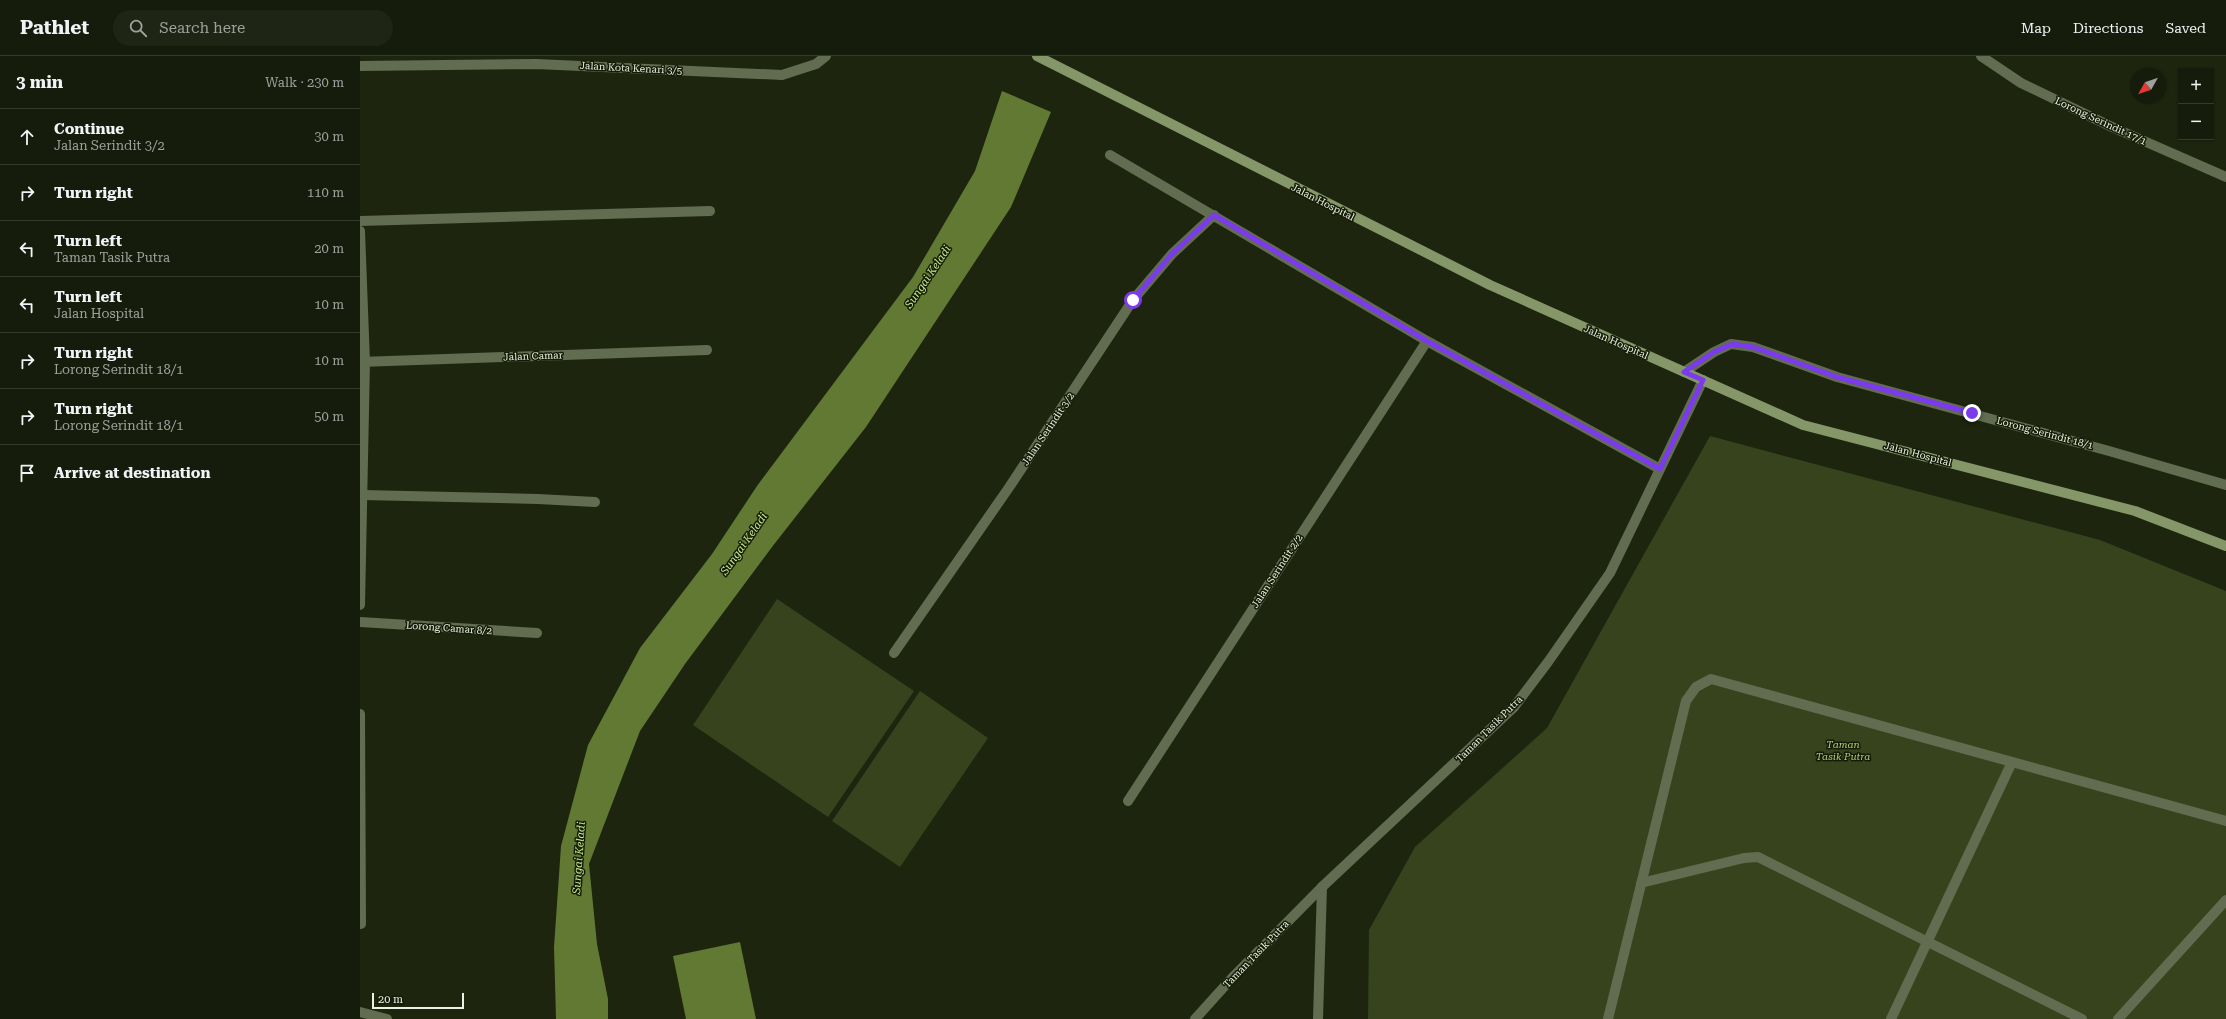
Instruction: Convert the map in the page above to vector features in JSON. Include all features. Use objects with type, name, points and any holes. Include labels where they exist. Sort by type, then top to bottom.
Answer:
[{"type":"main road","name":"Jalan Hospital","points":[[1037,56],[1490,286],[1803,424],[2135,511],[2226,546]]},
{"type":"street","name":"Jalan Kota Kenari 3/5","points":[[360,66],[536,60],[782,75],[816,64],[826,56]]},
{"type":"street","name":"Lorong Serindit 17/1","points":[[1981,56],[2028,86],[2112,127],[2226,177]]},
{"type":"street","points":[[1110,155],[1427,341],[1660,469]]},
{"type":"street","points":[[360,221],[710,211]]},
{"type":"street","name":"Jalan Serindit 3/2","points":[[894,653],[1010,486],[1133,300],[1172,254],[1214,215]]},
{"type":"street","points":[[360,231],[362,362],[360,605]]},
{"type":"street","name":"Jalan Serindit 2/2","points":[[1128,801],[1427,341]]},
{"type":"street","name":"Lorong Serindit 18/1","points":[[1684,372],[1714,352],[1732,344],[1753,347],[1837,377],[2094,446],[2226,485]]},
{"type":"street","name":"Jalan Camar","points":[[362,362],[707,350]]},
{"type":"street","name":"Taman Tasik Putra","points":[[1195,1019],[1232,978],[1322,886],[1514,707],[1548,662],[1610,572],[1703,380]]},
{"type":"street","points":[[362,496],[538,499],[595,502]]},
{"type":"street","name":"Lorong Camar 8/2","points":[[360,622],[538,634]]},
{"type":"street","points":[[1608,1019],[1686,701],[1696,687],[1711,679],[2226,821]]},
{"type":"street","points":[[360,714],[361,924]]},
{"type":"street","points":[[1891,1019],[2012,762]]},
{"type":"street","points":[[1641,883],[1744,858],[1758,857],[2082,1019]]},
{"type":"street","points":[[1318,1019],[1322,886]]},
{"type":"street","points":[[2118,1019],[2226,900]]},
{"type":"street","points":[[360,1012],[387,1019]]},
{"type":"green space","name":"Taman Tasik Putra","points":[[1710,436],[2100,540],[2226,591],[2226,1019],[1368,1019],[1369,930],[1415,847],[1547,728]]},
{"type":"green space","points":[[777,599],[914,691],[828,817],[693,725]]},
{"type":"green space","points":[[920,691],[988,738],[900,867],[832,821]]},
{"type":"water","name":"Sungai Keladi","points":[[1002,91],[1051,112],[1011,207],[866,427],[772,547],[685,664],[640,731],[589,864],[597,944],[608,999],[608,1019],[556,1019],[554,947],[561,846],[588,745],[640,648],[712,554],[757,486],[913,277],[975,171]]},
{"type":"water","points":[[740,942],[756,1019],[686,1019],[673,956]]},
{"type":"route","points":[[1133,300],[1172,254],[1214,215],[1427,341],[1660,469],[1680,432],[1703,380],[1684,372],[1714,352],[1732,344],[1753,347],[1837,377],[1972,413]]}]
